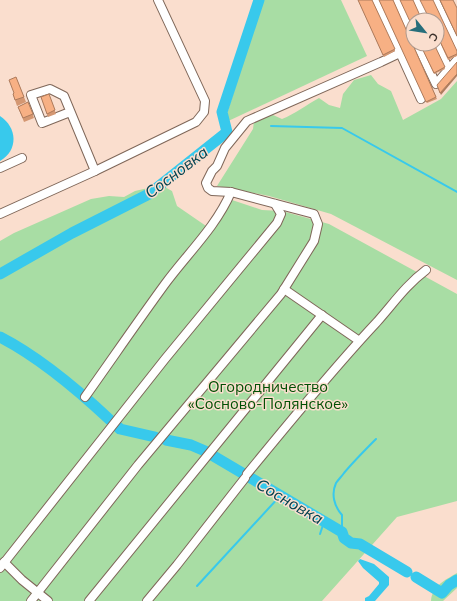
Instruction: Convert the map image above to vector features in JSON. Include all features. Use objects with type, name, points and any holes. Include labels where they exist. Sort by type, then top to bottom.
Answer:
[{"type":"lane","points":[[0,214],[196,122],[204,112],[205,101],[158,0]]},
{"type":"lane","points":[[376,0],[421,99]]},
{"type":"lane","points":[[396,0],[405,19]]},
{"type":"lane","points":[[417,0],[422,12]]},
{"type":"lane","points":[[435,0],[457,46]]},
{"type":"lane","points":[[421,52],[436,84],[457,60]]},
{"type":"lane","points":[[441,52],[449,70]]},
{"type":"lane","points":[[31,601],[138,465],[284,289],[314,241],[318,224],[314,214],[231,192],[212,191],[208,188],[206,183],[217,166],[225,148],[248,121],[400,53]]},
{"type":"lane","points":[[70,112],[42,123],[31,94],[50,88],[64,96],[94,171]]},
{"type":"lane","points":[[0,168],[22,158]]},
{"type":"lane","points":[[85,396],[166,283],[204,237],[227,202],[231,192]]},
{"type":"lane","points":[[48,601],[2,565],[165,359],[277,223],[281,214],[275,204]]},
{"type":"lane","points":[[147,601],[246,476],[358,340],[391,306],[413,280],[426,270]]},
{"type":"lane","points":[[284,289],[358,340]]},
{"type":"lane","points":[[89,601],[322,315]]},
{"type":"green space","points":[[263,0],[341,0],[367,56],[224,123]]},
{"type":"green space","points":[[371,75],[378,84],[391,91],[403,120],[441,99],[457,81],[457,280],[331,214],[269,196],[217,186],[253,129],[254,121],[273,115],[282,119],[319,98],[329,105],[340,108],[343,94],[354,80]]},
{"type":"green space","name":"Огородничество «Сосново-Полянское»","points":[[161,185],[172,191],[177,206],[209,228],[229,199],[262,210],[282,211],[329,224],[457,294],[457,501],[397,517],[322,601],[0,601],[0,241],[14,233],[91,199],[109,196],[124,197],[135,191]]},
{"type":"green space","points":[[457,573],[457,588],[443,601],[431,601],[437,587]]},
{"type":"water","points":[[0,116],[10,126],[14,138],[10,151],[0,161]]},
{"type":"water","points":[[360,559],[374,564],[389,577],[389,585],[375,601],[365,601],[365,598],[369,596],[379,582],[363,568],[358,561]]},
{"type":"building","points":[[358,0],[372,0],[395,49],[383,55]]},
{"type":"building","points":[[379,0],[393,0],[405,27],[405,52],[416,52],[436,97],[426,102]]},
{"type":"building","points":[[400,0],[413,0],[418,12],[406,12]]},
{"type":"building","points":[[420,0],[433,0],[439,12],[426,12]]},
{"type":"building","points":[[440,0],[453,0],[457,8],[457,36]]},
{"type":"building","points":[[445,26],[457,51],[457,54],[448,58],[445,52]]},
{"type":"building","points":[[424,52],[438,52],[445,67],[434,73]]},
{"type":"building","points":[[457,62],[457,74],[440,93],[437,85]]},
{"type":"building","points":[[16,77],[24,97],[15,100],[9,80]]},
{"type":"building","points":[[49,94],[55,110],[47,114],[41,97]]},
{"type":"building","points":[[28,102],[33,114],[23,118],[18,107]]},
{"type":"waterway","name":"Сосновка","points":[[0,274],[72,233],[149,194],[227,132],[222,112],[259,0]]},
{"type":"waterway","points":[[271,126],[342,128],[457,192]]},
{"type":"waterway","name":"Сосновка","points":[[0,337],[44,364],[85,397],[110,420]]},
{"type":"waterway","name":"Сосновка","points":[[118,427],[120,429],[155,437]]},
{"type":"waterway","points":[[342,532],[342,515],[335,504],[334,487],[352,464],[376,439]]},
{"type":"waterway","name":"Сосновка","points":[[166,440],[191,445],[205,451],[342,532],[344,538],[351,543],[360,544],[407,572]]},
{"type":"waterway","points":[[197,586],[280,496]]},
{"type":"waterway","points":[[320,534],[324,522]]},
{"type":"waterway","name":"Сосновка","points":[[416,577],[442,593],[449,585],[457,580]]}]
